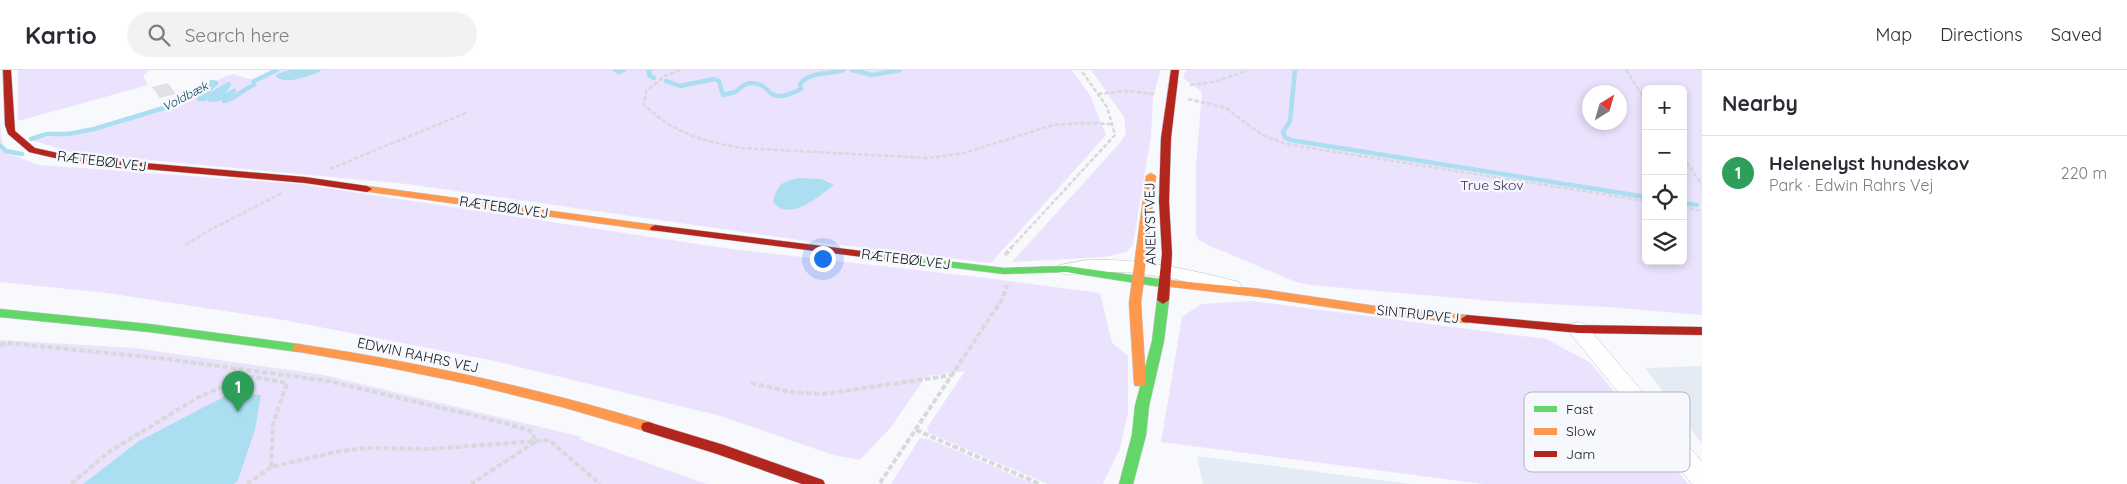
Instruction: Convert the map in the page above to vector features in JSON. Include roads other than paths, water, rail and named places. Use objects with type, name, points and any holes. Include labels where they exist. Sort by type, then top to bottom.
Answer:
[{"type":"main road","name":"RÆTEBØLVEJ","points":[[7,70],[9,125],[11,132],[32,150],[76,160],[306,180],[734,239],[1004,271],[1066,269]]},
{"type":"main road","name":"ANELYSTVEJ","points":[[1126,484],[1139,435],[1142,406],[1158,341],[1168,254],[1164,175],[1167,92],[1165,70]]},
{"type":"main road","name":"ANELYSTVEJ","points":[[1167,92],[1175,70]]},
{"type":"main road","name":"ANELYSTVEJ","points":[[1142,406],[1135,304],[1158,112]]},
{"type":"main road","name":"SINTRUPVEJ","points":[[1260,293],[1389,312],[1578,329],[1702,331]]},
{"type":"main road","name":"EDWIN RAHRS VEJ","points":[[0,313],[84,320],[207,334],[332,352],[414,368],[498,387],[647,426],[818,484]]},
{"type":"main road","name":"ANELYSTVEJ","points":[[1115,484],[1132,458]]},
{"type":"street","name":"RÆTEBØLVEJ","points":[[1066,269],[1085,265],[1108,264],[1138,274]]},
{"type":"street","name":"SINTRUPVEJ","points":[[1138,274],[1165,277],[1193,276],[1260,293]]},
{"type":"street","points":[[1578,329],[1630,392]]},
{"type":"street","points":[[1690,464],[1702,479]]},
{"type":"water","points":[[289,70],[321,71],[292,80],[276,77],[277,74]]},
{"type":"water","points":[[797,178],[821,179],[834,185],[804,206],[787,210],[780,208],[773,202],[778,188],[783,183]]},
{"type":"water","points":[[231,393],[261,395],[255,430],[238,480],[234,484],[83,484],[139,441]]},
{"type":"waterway","name":"Voldbæk","points":[[31,139],[47,134],[68,134],[94,129],[167,107],[212,82],[216,83],[199,99],[204,99],[229,84],[225,90],[210,100],[218,99],[234,91],[224,101],[228,100],[254,85],[254,81],[277,70]]},
{"type":"waterway","name":"Voldbæk","points":[[615,70],[619,72],[624,70]]},
{"type":"waterway","name":"Voldbæk","points":[[648,70],[650,70],[649,75],[654,78]]},
{"type":"waterway","name":"Voldbæk","points":[[666,81],[680,86],[714,79],[719,81],[723,95],[735,92],[744,85],[751,83],[758,84],[771,93],[781,96],[801,89],[800,84],[809,77],[843,70]]},
{"type":"waterway","name":"Voldbæk","points":[[852,70],[872,75],[900,70]]},
{"type":"waterway","points":[[1295,70],[1290,121],[1283,132],[1285,137],[1290,140],[1642,196]]},
{"type":"waterway","points":[[1,146],[6,151],[22,154]]},
{"type":"waterway","points":[[1687,204],[1697,205]]},
{"type":"place","name":"Helenelyst hundeskov","points":[[238,412]]},
{"type":"park label","name":"True Skov","points":[[1492,185]]}]
